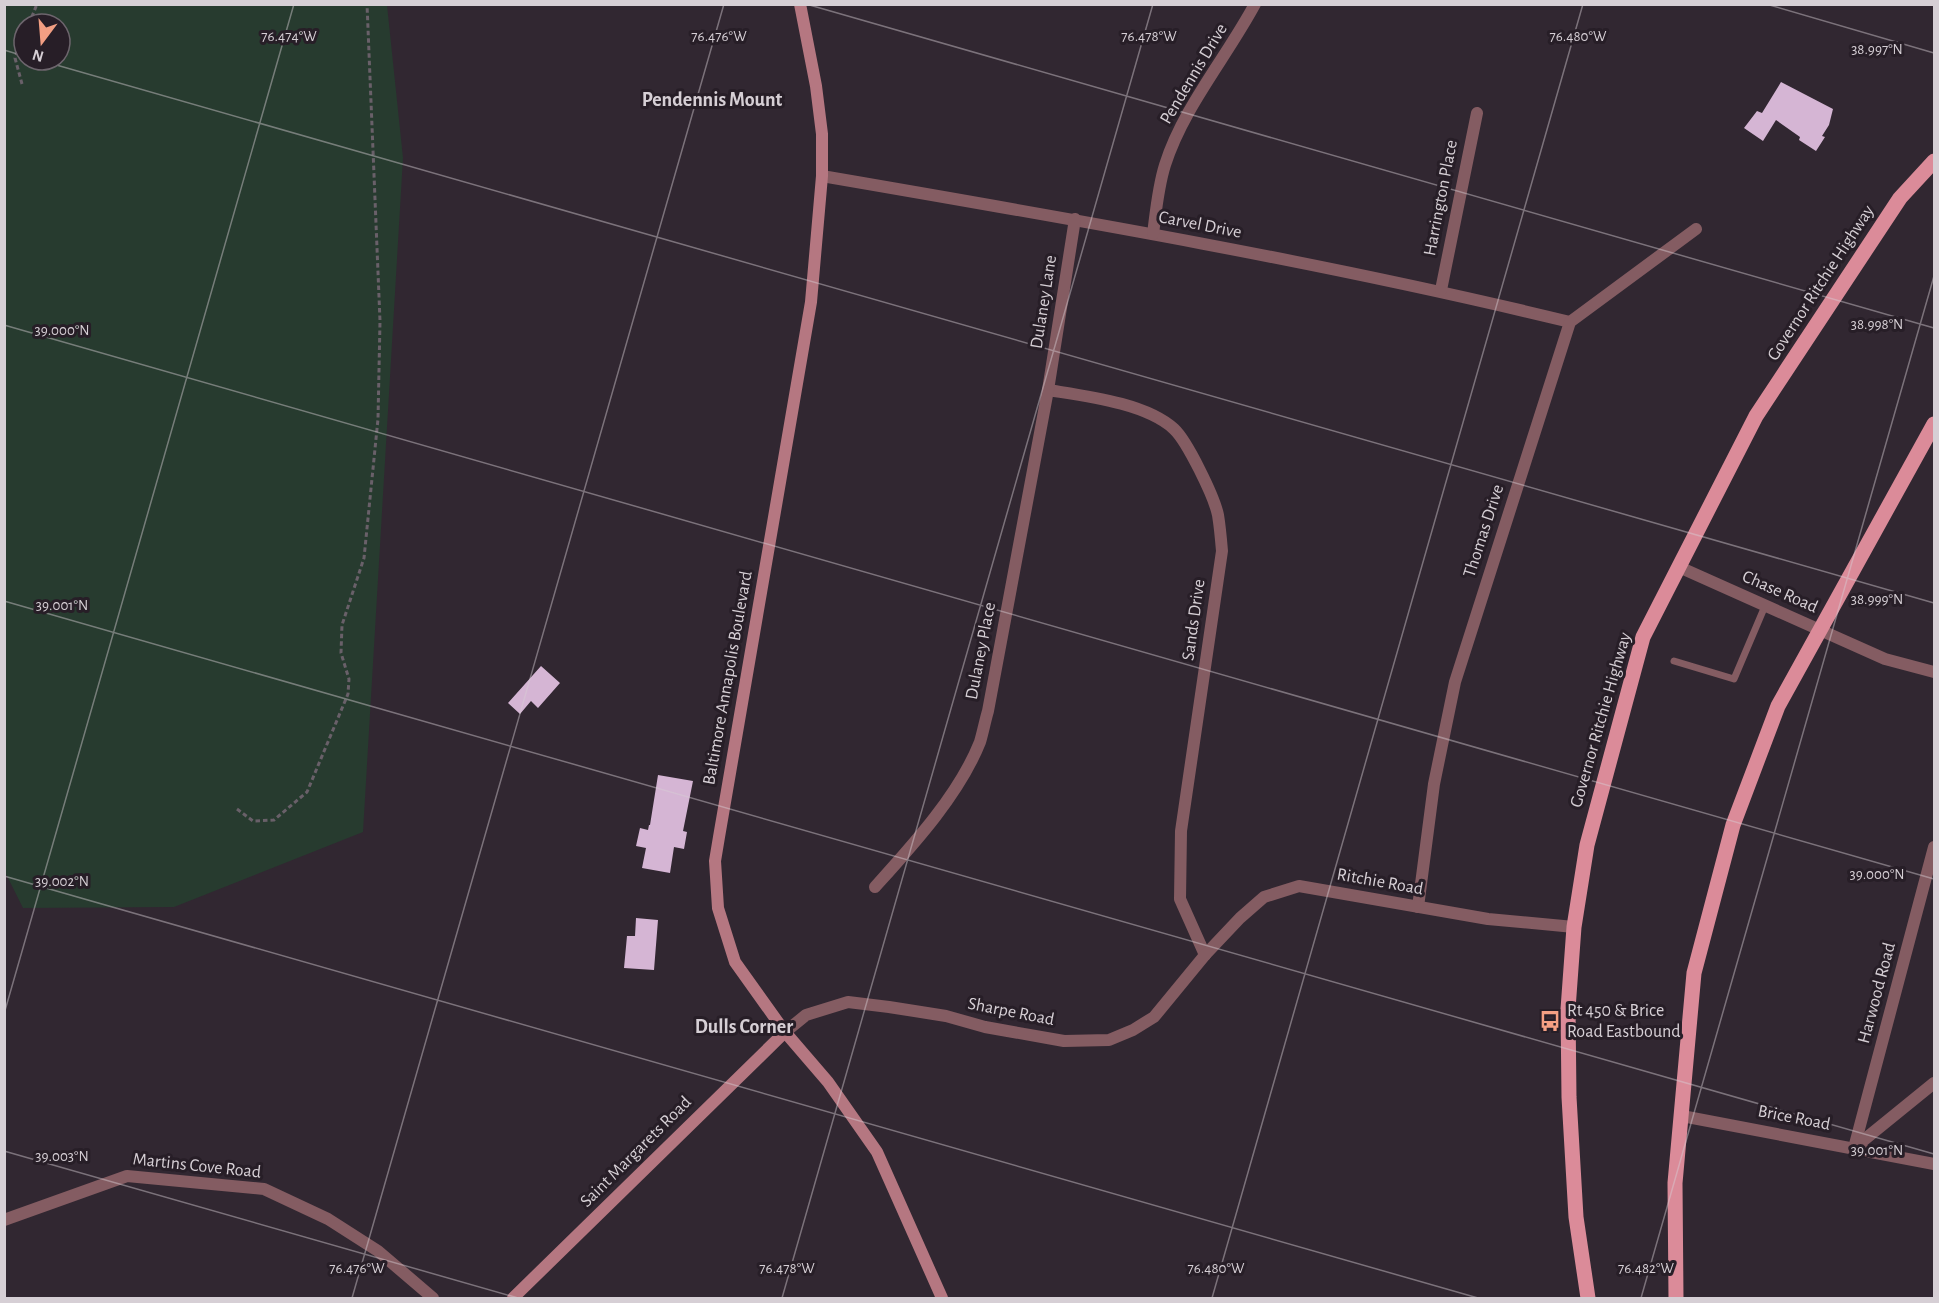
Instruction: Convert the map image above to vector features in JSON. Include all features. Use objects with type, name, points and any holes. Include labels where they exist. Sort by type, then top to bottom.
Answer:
[{"type":"main road","name":"Baltimore Annapolis Boulevard","points":[[800,4],[816,86],[822,134],[822,176],[811,303],[715,861],[718,908],[735,962],[785,1032],[828,1082],[877,1152],[942,1299]]},
{"type":"main road","name":"Governor Ritchie Highway","points":[[1587,1299],[1576,1217],[1569,1097],[1568,1009],[1574,927],[1587,845],[1643,637],[1756,416],[1900,198],[1935,161]]},
{"type":"main road","points":[[1676,1299],[1675,1183],[1694,973],[1733,825],[1778,706],[1935,424]]},
{"type":"main road","name":"Saint Margarets Road","points":[[513,1299],[785,1032]]},
{"type":"street","name":"Pendennis Drive","points":[[1153,234],[1164,166],[1181,125],[1238,36],[1255,4]]},
{"type":"street","name":"Harrington Place","points":[[1441,290],[1477,113]]},
{"type":"street","name":"Carvel Drive","points":[[822,176],[1075,219],[1441,290],[1570,322]]},
{"type":"street","name":"Dulaney Lane","points":[[1048,390],[1075,219]]},
{"type":"street","points":[[1570,322],[1696,229]]},
{"type":"street","name":"Thomas Drive","points":[[1418,907],[1434,784],[1455,682],[1570,322]]},
{"type":"street","name":"Dulaney Place","points":[[875,887],[907,852],[953,792],[980,742],[990,700],[1048,390]]},
{"type":"street","name":"Sands Drive","points":[[1048,390],[1098,398],[1152,414],[1174,429],[1202,476],[1217,512],[1222,551],[1181,831],[1180,899],[1205,955]]},
{"type":"street","name":"Chase Road","points":[[1679,567],[1885,658],[1935,672]]},
{"type":"street","name":"Harwood Road","points":[[1854,1148],[1935,848]]},
{"type":"street","name":"Ritchie Road","points":[[1205,955],[1240,918],[1264,897],[1299,886],[1488,919],[1574,927]]},
{"type":"street","name":"Sharpe Road","points":[[785,1032],[806,1016],[848,1002],[889,1006],[946,1016],[985,1028],[1065,1041],[1109,1040],[1133,1030],[1154,1017],[1205,955]]},
{"type":"street","points":[[1854,1148],[1935,1083]]},
{"type":"street","name":"Brice Road","points":[[1682,1116],[1935,1164]]},
{"type":"street","name":"Martins Cove Road","points":[[4,1220],[127,1176],[264,1190],[328,1219],[378,1251],[433,1299]]},
{"type":"lane","points":[[1674,661],[1734,679],[1765,606]]},
{"type":"path","points":[[237,809],[252,821],[274,820],[307,792],[348,694],[349,679],[341,653],[342,625],[364,558],[378,419],[380,321],[367,4]]},
{"type":"path","points":[[19,72],[22,84]]},
{"type":"green space","points":[[5,4],[387,5],[403,158],[363,832],[174,907],[23,908],[5,872]]},
{"type":"building","points":[[1781,82],[1833,109],[1829,125],[1822,136],[1825,137],[1816,151],[1776,120],[1763,141],[1744,128],[1757,111],[1762,113]]},
{"type":"building","points":[[541,666],[560,683],[538,708],[531,701],[520,714],[508,703]]},
{"type":"building","points":[[658,775],[693,781],[683,831],[687,832],[684,849],[674,847],[670,873],[642,868],[646,848],[636,846],[640,828],[648,830],[650,825]]},
{"type":"building","points":[[636,918],[658,920],[654,970],[624,968],[627,936],[635,936]]},
{"type":"place","name":"Rt 450 & Brice Road Eastbound","points":[[1550,1021]]},
{"type":"district","name":"Pendennis Mount","points":[[712,100]]},
{"type":"district","name":"Dulls Corner","points":[[744,1027]]}]
